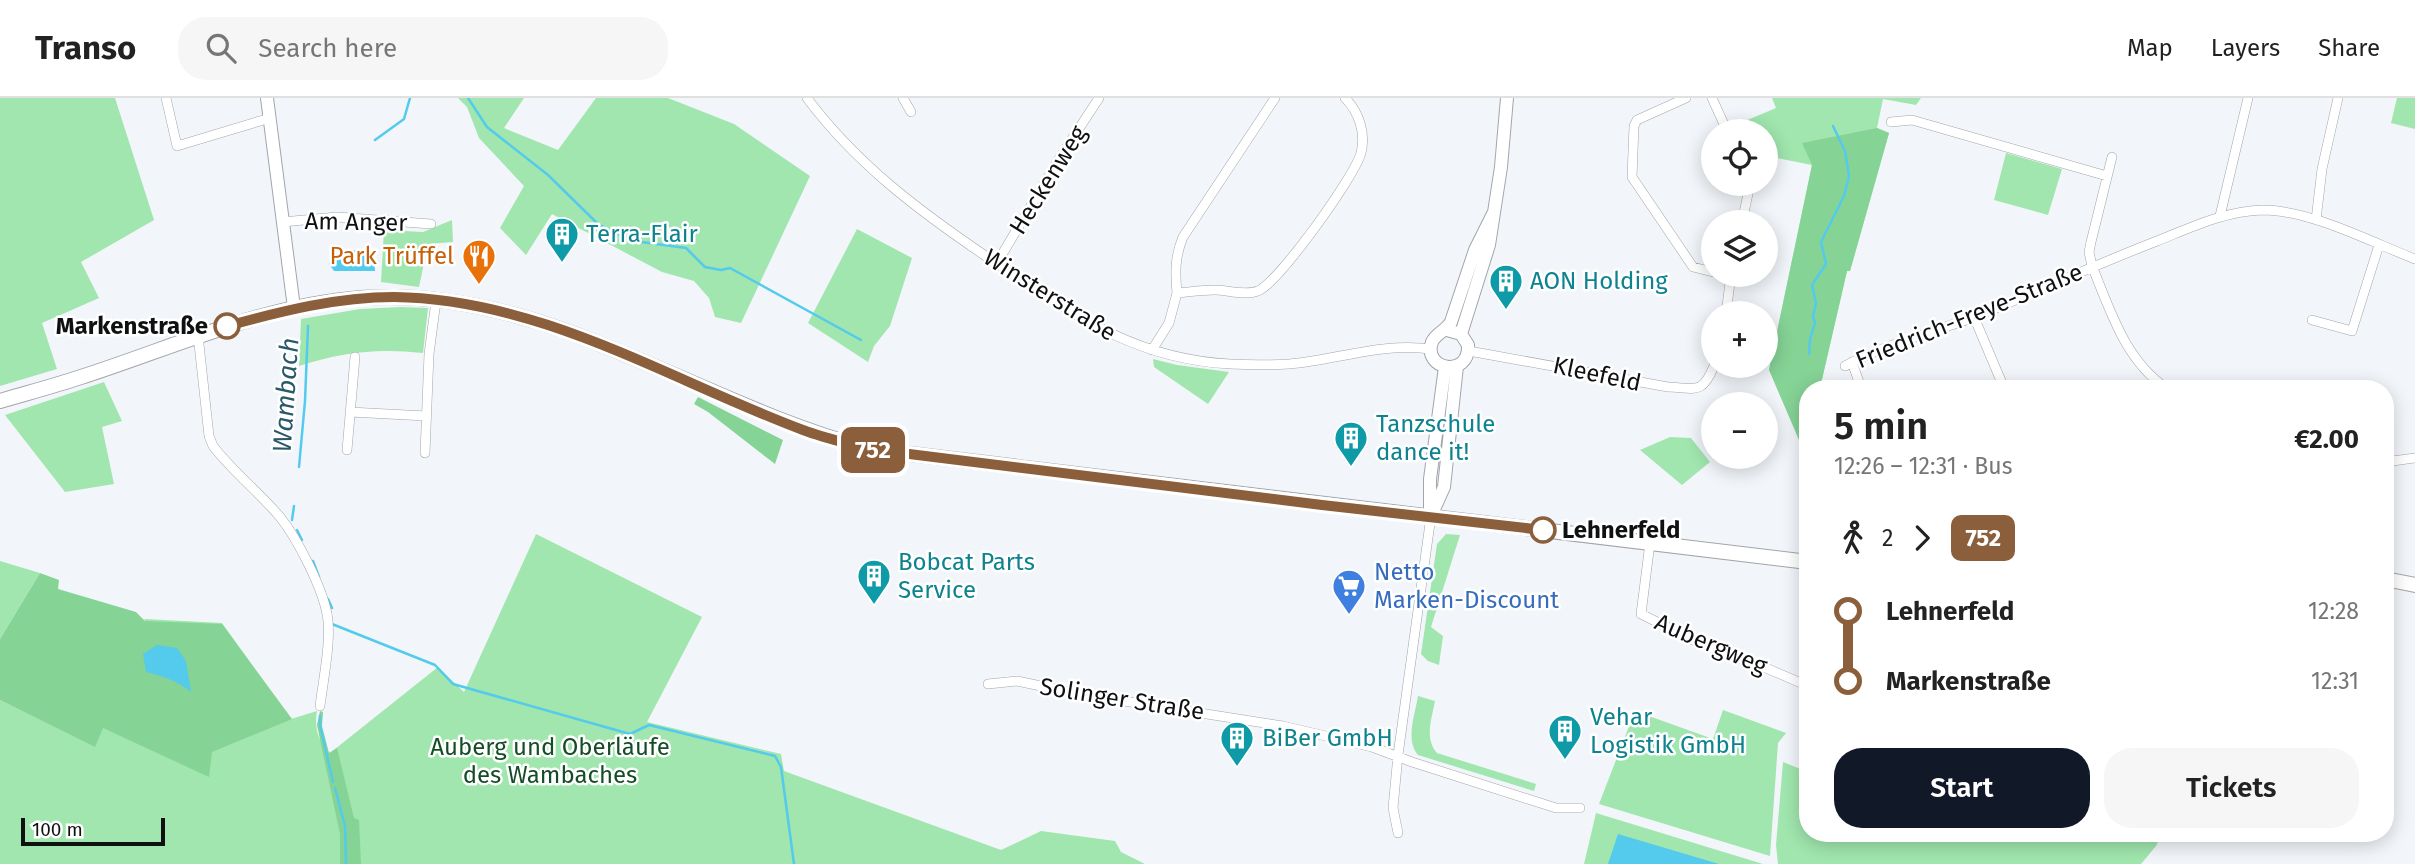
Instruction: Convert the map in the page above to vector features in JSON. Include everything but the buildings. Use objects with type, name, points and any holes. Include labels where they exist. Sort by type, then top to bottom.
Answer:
[{"type":"main road","points":[[0,401],[82,377],[198,335],[294,308],[361,298],[396,297],[509,314],[561,330],[623,352],[800,429],[869,449],[1308,504],[1431,516],[1799,561]]},
{"type":"main road","points":[[2394,581],[2415,586]]},
{"type":"street","points":[[166,98],[177,146],[270,118]]},
{"type":"street","points":[[267,98],[294,308]]},
{"type":"street","name":"Winsterstraße","points":[[807,98],[840,137],[888,185],[943,228],[1085,322],[1123,340],[1188,359],[1230,364],[1288,364],[1380,348],[1431,349]]},
{"type":"street","points":[[902,98],[911,112]]},
{"type":"street","name":"Heckenweg","points":[[997,263],[1099,98]]},
{"type":"street","points":[[1152,350],[1168,323],[1177,293],[1177,251],[1275,98]]},
{"type":"street","points":[[1177,293],[1213,290],[1250,292],[1257,291],[1272,280],[1312,232],[1361,153],[1359,120],[1353,106],[1345,98]]},
{"type":"street","points":[[1461,334],[1489,245],[1504,141],[1507,98]]},
{"type":"street","points":[[1686,98],[1637,120],[1634,127],[1631,173],[1693,267],[1701,269]]},
{"type":"street","points":[[1712,98],[1722,119]]},
{"type":"street","points":[[2220,216],[2248,98]]},
{"type":"street","points":[[2316,220],[2322,169],[2338,98]]},
{"type":"street","points":[[1891,122],[1912,120],[2107,176]]},
{"type":"street","name":"Friedrich-Freye-Straße","points":[[2092,266],[2089,252],[2112,157]]},
{"type":"street","name":"Friedrich-Freye-Straße","points":[[1857,380],[1849,364],[1863,355],[1974,317],[2092,266],[2220,216],[2267,210],[2293,213],[2415,259]]},
{"type":"street","points":[[1451,367],[1435,361],[1431,349],[1436,337],[1447,330],[1475,250],[1493,215]]},
{"type":"street","name":"Am Anger","points":[[282,222],[337,217],[430,225]]},
{"type":"street","points":[[2312,320],[2352,331],[2379,245]]},
{"type":"street","points":[[2092,266],[2127,345],[2141,365],[2157,380]]},
{"type":"street","points":[[425,453],[429,354],[436,301]]},
{"type":"street","points":[[1974,317],[2001,380]]},
{"type":"street","points":[[1447,330],[1461,334],[1469,351],[1466,358],[1451,367]]},
{"type":"street","points":[[198,335],[209,436],[213,446],[292,532],[327,611],[320,706]]},
{"type":"street","name":"Kleefeld","points":[[1469,351],[1668,387],[1701,387],[1709,378]]},
{"type":"street","points":[[347,450],[355,357]]},
{"type":"street","points":[[1398,833],[1393,808],[1398,755],[1431,516],[1444,487],[1451,367]]},
{"type":"street","points":[[350,412],[426,416]]},
{"type":"street","points":[[2394,460],[2415,457]]},
{"type":"street","name":"Aubergweg","points":[[1650,543],[1641,614],[1697,642],[1799,682]]},
{"type":"street","name":"Solinger Straße","points":[[988,684],[1017,681],[1079,694],[1245,719],[1372,747],[1509,795],[1556,808],[1580,808]]},
{"type":"green space","points":[[0,98],[115,98],[154,220],[81,262],[99,298],[42,323],[57,369],[0,386]]},
{"type":"green space","points":[[458,98],[524,98],[504,128],[558,150],[596,98],[668,98],[734,124],[810,176],[741,323],[715,317],[709,298],[694,281],[662,272],[552,214],[526,255],[500,228],[524,186],[479,138],[467,107]]},
{"type":"green space","points":[[1772,98],[1921,98],[1916,105],[1883,99],[1877,128],[1889,133],[1850,271],[1847,271],[1822,380],[1799,380],[1799,384],[1778,374],[1778,327],[1812,165],[1778,158],[1778,119],[1750,119],[1776,108]]},
{"type":"green space","points":[[2397,98],[2415,98],[2415,129],[2391,123]]},
{"type":"green space","points":[[1877,128],[1889,133],[1850,271],[1847,271],[1822,380],[1799,380],[1799,440],[1772,378],[1778,378],[1778,327],[1812,165],[1802,143]]},
{"type":"green space","points":[[2006,153],[2062,169],[2048,215],[1994,200]]},
{"type":"green space","points":[[452,220],[453,242],[428,244],[419,287],[381,282],[384,230],[423,232]]},
{"type":"green space","points":[[857,229],[912,258],[890,326],[874,346],[868,362],[808,323]]},
{"type":"green space","points":[[428,308],[423,353],[360,352],[299,366],[301,319],[360,309]]},
{"type":"green space","points":[[1153,359],[1229,372],[1208,404],[1154,367]]},
{"type":"green space","points":[[104,382],[122,421],[102,427],[114,484],[65,492],[5,415]]},
{"type":"green space","points":[[698,397],[783,440],[775,464],[694,404]]},
{"type":"green space","points":[[1670,437],[1691,438],[1701,451],[1701,469],[1682,485],[1640,450]]},
{"type":"green space","name":"Auberg und Oberläufe des Wambaches","points":[[536,534],[702,617],[647,722],[781,754],[784,771],[1001,850],[1041,831],[1115,841],[1121,852],[1145,864],[0,864],[0,700],[94,746],[145,619],[222,623],[291,719],[317,711],[318,734],[330,753],[438,667],[464,692]]},
{"type":"green space","points":[[1446,534],[1460,535],[1431,627],[1443,636],[1439,665],[1428,661],[1421,654],[1437,544]]},
{"type":"green space","points":[[0,561],[40,573],[0,639]]},
{"type":"green space","points":[[40,573],[59,580],[58,589],[136,612],[145,621],[222,624],[292,719],[212,752],[209,777],[103,728],[95,747],[0,700],[0,639]]},
{"type":"green space","points":[[1418,696],[1435,701],[1430,734],[1437,753],[1536,784],[1534,791],[1418,755],[1411,735]]},
{"type":"green space","points":[[1723,710],[1786,733],[1778,743],[1770,856],[1599,804],[1635,711],[1713,739]]},
{"type":"green space","points":[[320,711],[323,712],[322,726],[329,753],[337,748],[354,818],[359,820],[361,864],[340,864],[340,834],[317,725]]},
{"type":"green space","points":[[1783,762],[1799,768],[1799,842],[2158,842],[2141,864],[1778,864],[1776,845]]},
{"type":"green space","points":[[1596,813],[1763,864],[1584,864]]},
{"type":"water","points":[[366,249],[374,254],[375,271],[334,271],[329,264],[331,259],[348,251]]},
{"type":"water","points":[[157,645],[177,648],[186,661],[191,692],[170,679],[146,672],[143,654]]},
{"type":"water","points":[[1618,834],[1719,864],[1608,864]]},
{"type":"waterway","name":"Wambach","points":[[375,140],[404,119],[410,98]]},
{"type":"waterway","points":[[468,98],[487,127],[548,175],[599,225],[634,241],[686,248],[705,267],[721,270],[730,268],[861,340]]},
{"type":"waterway","points":[[1809,354],[1816,303],[1812,285],[1826,264],[1821,242],[1844,196],[1849,176],[1845,151],[1833,126]]},
{"type":"waterway","name":"Wambach","points":[[299,467],[308,326]]},
{"type":"waterway","name":"Wambach","points":[[292,520],[294,506]]},
{"type":"waterway","name":"Wambach","points":[[297,530],[302,540]]},
{"type":"waterway","name":"Wambach","points":[[313,561],[319,577]]},
{"type":"waterway","name":"Wambach","points":[[328,599],[332,608]]},
{"type":"waterway","points":[[332,624],[435,665],[453,684],[630,734],[649,725],[775,756],[781,767],[794,864]]},
{"type":"waterway","name":"Wambach","points":[[320,716],[333,782]]},
{"type":"waterway","name":"Wambach","points":[[335,788],[345,826],[346,864]]},
{"type":"bus line","name":"752","points":[[227,326],[294,308],[361,298],[396,297],[458,304],[509,314],[561,330],[623,352],[800,429],[869,449],[1543,530]]},
{"type":"place","name":"Terra-Flair","points":[[562,264]]},
{"type":"place","name":"Park Trüffel","points":[[479,286]]},
{"type":"place","name":"AON Holding","points":[[1506,311]]},
{"type":"place","name":"Markenstraße","points":[[227,326]]},
{"type":"place","name":"Tanzschule dance it!","points":[[1351,468]]},
{"type":"place","name":"Lehnerfeld","points":[[1543,530]]},
{"type":"place","name":"Bobcat Parts Service","points":[[874,606]]},
{"type":"place","name":"Netto Marken-Discount","points":[[1349,616]]},
{"type":"place","name":"Vehar Logistik GmbH","points":[[1565,761]]},
{"type":"place","name":"BiBer GmbH","points":[[1237,768]]}]
